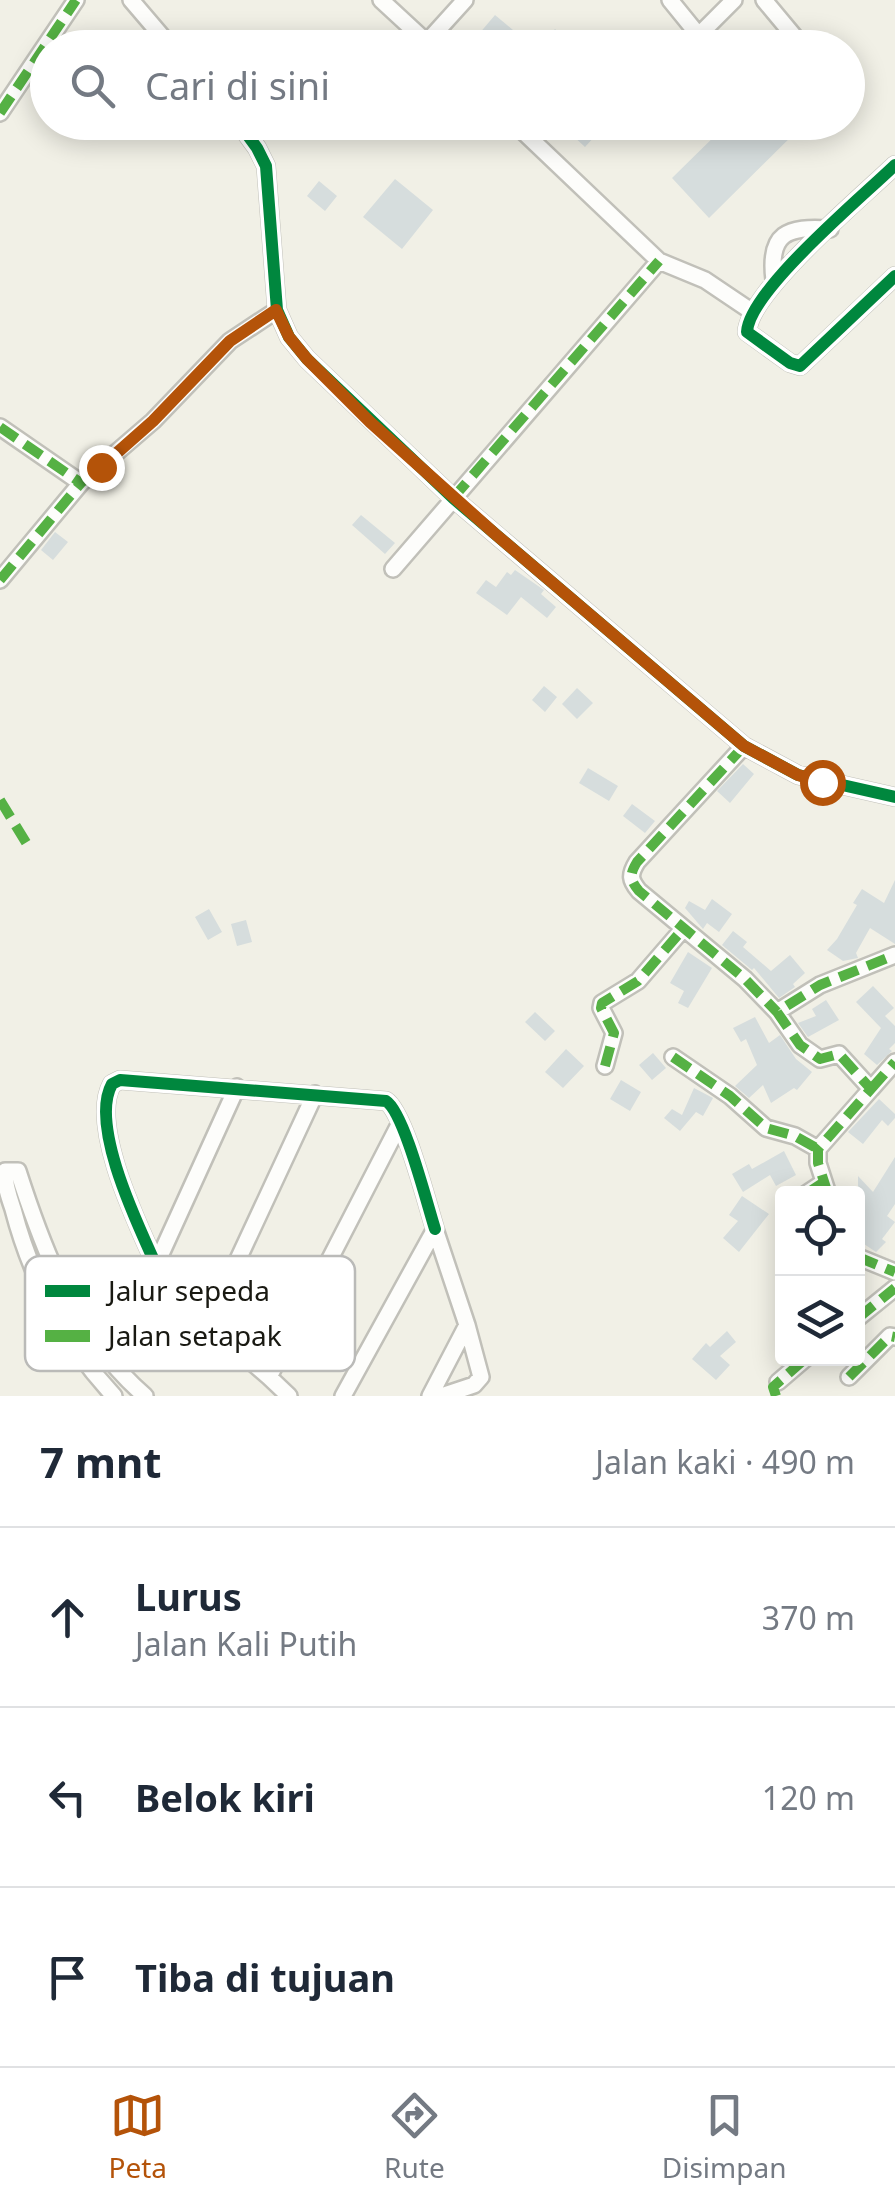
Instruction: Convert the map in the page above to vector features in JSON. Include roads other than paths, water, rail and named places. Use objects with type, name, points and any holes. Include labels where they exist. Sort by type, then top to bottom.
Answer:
[{"type":"street","points":[[56,30],[76,0]]},
{"type":"street","points":[[131,0],[157,30]]},
{"type":"street","points":[[381,0],[414,30]]},
{"type":"street","points":[[441,30],[465,0]]},
{"type":"street","points":[[670,0],[695,30]]},
{"type":"street","points":[[712,30],[734,0]]},
{"type":"street","points":[[764,0],[789,30]]},
{"type":"street","points":[[0,114],[30,69]]},
{"type":"street","points":[[251,140],[266,166],[276,310],[289,337],[307,359],[454,498],[744,746],[798,775],[895,797]]},
{"type":"street","points":[[532,140],[659,260],[705,280],[751,311]]},
{"type":"street","points":[[895,165],[774,280],[751,311],[746,332],[800,366],[895,276]]},
{"type":"street","points":[[774,280],[774,249],[779,238],[793,228],[830,228]]},
{"type":"street","points":[[393,568],[659,260]]},
{"type":"street","points":[[0,580],[81,483],[153,421],[230,341],[276,310]]},
{"type":"street","points":[[0,427],[81,483]]},
{"type":"street","points":[[744,746],[630,872],[631,880],[639,891],[744,979],[777,1012],[800,1045],[820,1059],[839,1054],[871,1089]]},
{"type":"street","points":[[605,1066],[614,1036],[602,1003],[638,980],[683,929]]},
{"type":"street","points":[[777,1012],[820,985],[895,955]]},
{"type":"street","points":[[673,1057],[730,1096],[766,1128],[796,1136],[818,1149],[826,1186]]},
{"type":"street","points":[[818,1149],[895,1062]]},
{"type":"street","points":[[152,1256],[116,1171],[110,1143],[108,1088],[120,1080],[386,1100],[393,1105],[400,1123],[481,1377],[474,1385],[440,1396]]},
{"type":"street","points":[[161,1256],[237,1087]]},
{"type":"street","points":[[240,1256],[316,1094]]},
{"type":"street","points":[[331,1256],[400,1123]]},
{"type":"street","points":[[27,1256],[5,1171],[18,1170],[48,1256]]},
{"type":"street","points":[[343,1396],[435,1229]]},
{"type":"street","points":[[865,1260],[895,1272]]},
{"type":"street","points":[[865,1312],[895,1288]]},
{"type":"street","points":[[430,1396],[467,1324]]},
{"type":"street","points":[[848,1377],[883,1342],[895,1337]]},
{"type":"street","points":[[778,1382],[797,1366]]},
{"type":"street","points":[[92,1371],[114,1396]]},
{"type":"street","points":[[121,1371],[145,1396]]},
{"type":"street","points":[[263,1371],[290,1396]]},
{"type":"street","points":[[269,1376],[272,1371]]}]
